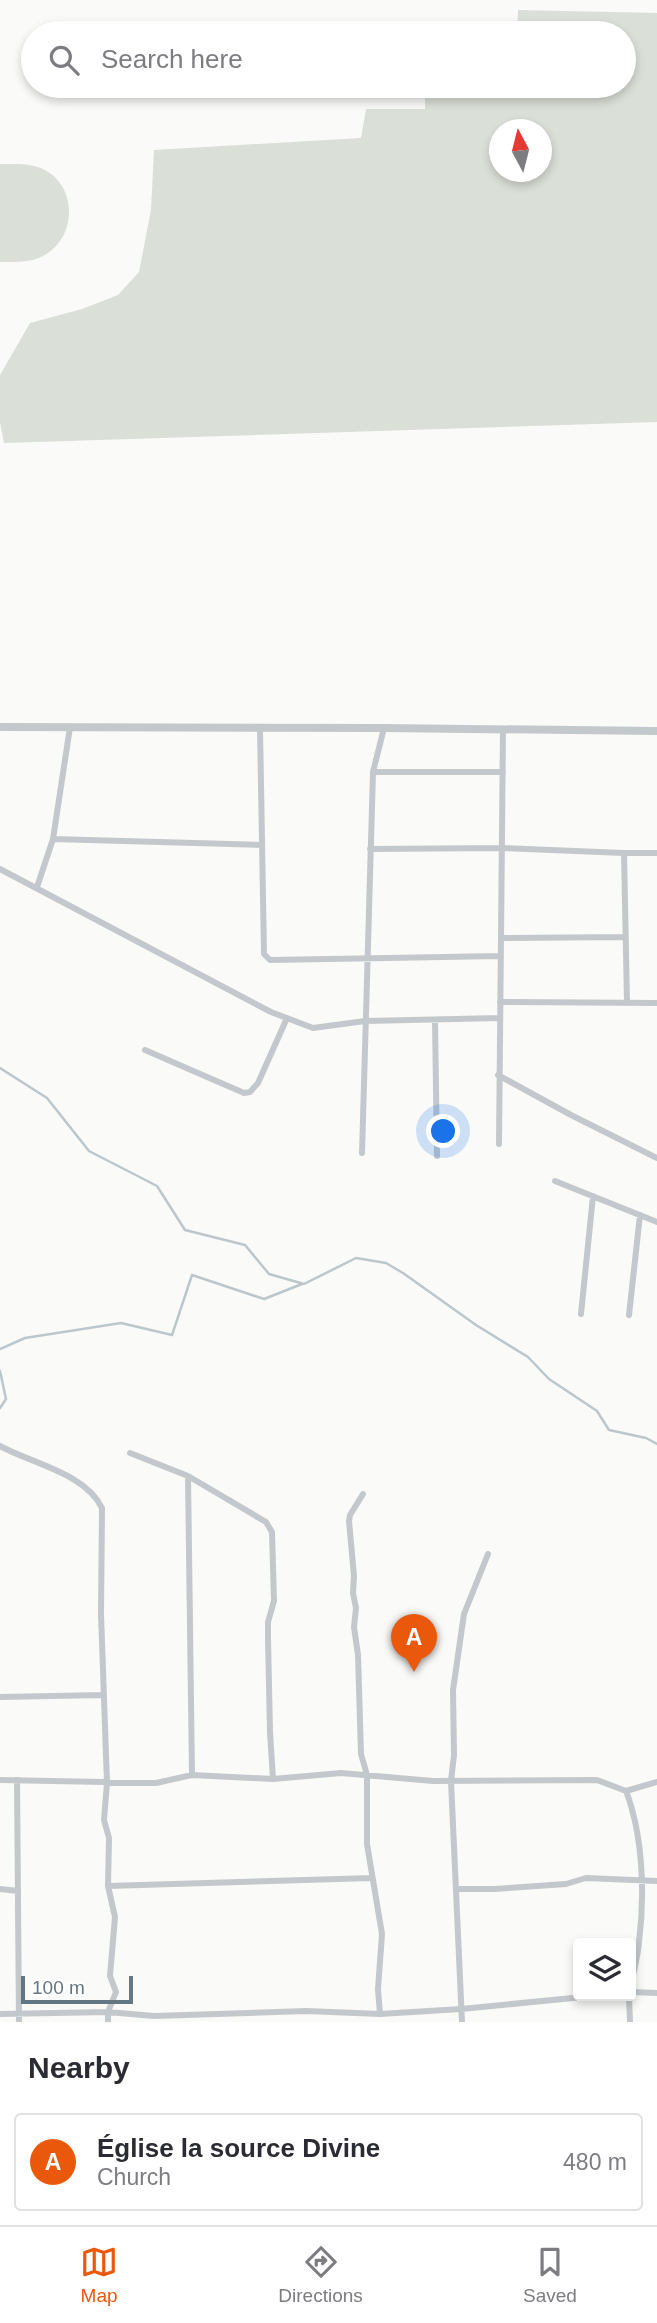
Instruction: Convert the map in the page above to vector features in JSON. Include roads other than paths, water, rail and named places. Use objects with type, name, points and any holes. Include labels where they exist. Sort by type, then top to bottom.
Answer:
[{"type":"street","points":[[0,727],[657,732]]},
{"type":"street","points":[[37,887],[54,839],[70,727]]},
{"type":"street","points":[[260,728],[264,954],[271,960],[501,956]]},
{"type":"street","points":[[362,1153],[373,772],[384,728]]},
{"type":"street","points":[[499,1144],[503,729]]},
{"type":"street","points":[[373,772],[503,772]]},
{"type":"street","points":[[54,839],[261,845]]},
{"type":"street","points":[[370,849],[501,848],[657,853]]},
{"type":"street","points":[[624,853],[627,1002]]},
{"type":"street","points":[[0,869],[271,1012],[313,1028],[365,1021],[500,1018]]},
{"type":"street","points":[[501,937],[625,937]]},
{"type":"street","points":[[500,1002],[657,1003]]},
{"type":"street","points":[[145,1050],[244,1093],[250,1092],[258,1083],[287,1018]]},
{"type":"street","points":[[435,1020],[437,1156]]},
{"type":"street","points":[[498,1075],[657,1158]]},
{"type":"street","points":[[555,1181],[657,1222]]},
{"type":"street","points":[[581,1314],[593,1196]]},
{"type":"street","points":[[629,1315],[640,1215]]},
{"type":"street","points":[[0,1446],[69,1477],[96,1496],[102,1508],[101,1614],[107,1783],[104,1821],[109,1838],[108,1886],[115,1917],[110,1976],[116,1992],[108,2012],[108,2022]]},
{"type":"street","points":[[130,1453],[188,1476],[266,1522],[272,1532],[274,1601],[268,1622],[268,1638],[273,1779]]},
{"type":"street","points":[[188,1476],[192,1775]]},
{"type":"street","points":[[363,1494],[350,1514],[349,1521],[356,1608],[354,1627],[358,1655],[361,1755],[367,1775],[367,1844],[382,1934],[378,1989],[380,2014]]},
{"type":"street","points":[[462,2022],[451,1781],[454,1755],[453,1690],[464,1614],[488,1554]]},
{"type":"street","points":[[0,1697],[104,1695]]},
{"type":"street","points":[[0,1780],[156,1783],[192,1775],[273,1779],[341,1773],[451,1781],[597,1780],[626,1791],[657,1782]]},
{"type":"street","points":[[17,1780],[19,2022]]},
{"type":"street","points":[[626,1791],[632,1807],[642,1881],[640,1941],[636,1960]]},
{"type":"street","points":[[108,1886],[372,1878]]},
{"type":"street","points":[[456,1889],[566,1884],[586,1878],[657,1881]]},
{"type":"street","points":[[0,1889],[18,1891]]},
{"type":"street","points":[[636,1994],[657,1993]]},
{"type":"street","points":[[0,2014],[108,2012],[226,2018],[306,2011],[380,2014],[573,1998]]},
{"type":"street","points":[[629,2022],[630,2001]]},
{"type":"waterway","points":[[0,1068],[47,1098],[89,1151],[157,1186],[185,1230],[245,1245],[269,1274],[304,1284],[356,1258],[386,1263],[528,1357],[549,1379],[597,1411],[609,1430],[646,1438],[657,1444]]},
{"type":"waterway","points":[[0,1349],[25,1338],[121,1323],[172,1335],[192,1275],[264,1299],[302,1284]]},
{"type":"waterway","points":[[0,1371],[6,1399],[0,1408]]},
{"type":"place","name":"Église la source Divine","points":[[414,1672]]}]
